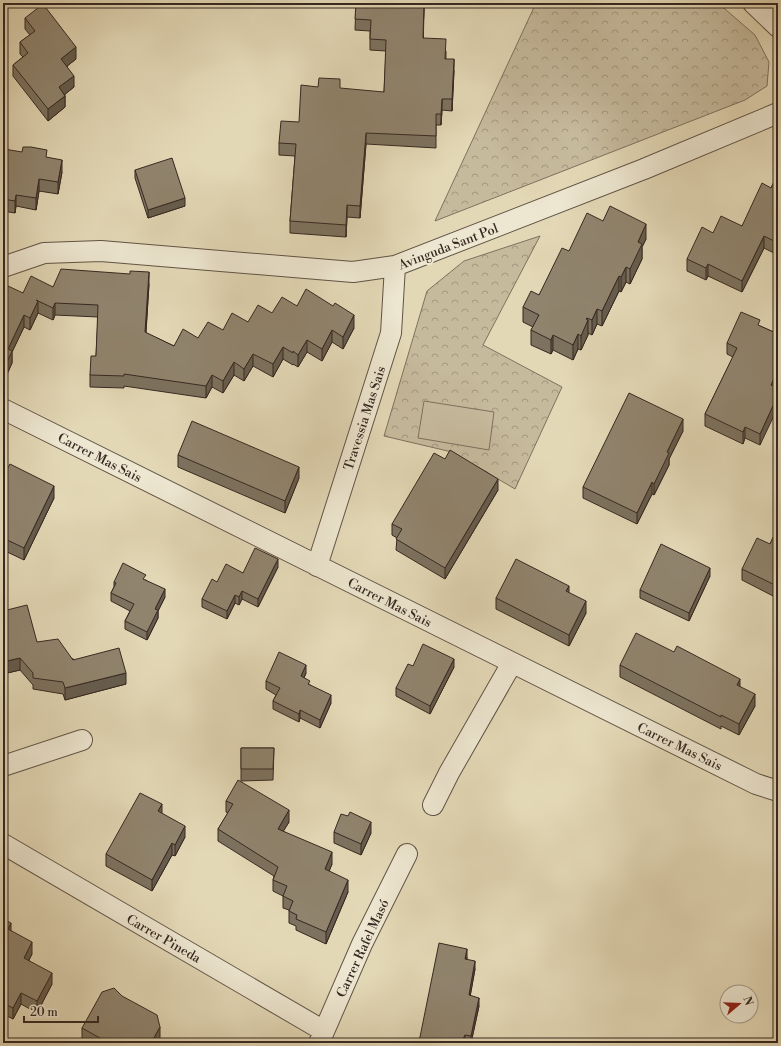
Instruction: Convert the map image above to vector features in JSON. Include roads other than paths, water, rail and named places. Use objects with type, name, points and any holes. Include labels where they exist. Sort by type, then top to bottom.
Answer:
[{"type":"street","points":[[753,3],[778,27]]},
{"type":"street","name":"Avinguda Sant Pol","points":[[3,267],[44,253],[101,251],[353,272],[395,266],[644,170],[778,113]]},
{"type":"street","name":"Travessia Mas Sais","points":[[317,566],[391,332],[395,266]]},
{"type":"street","name":"Carrer Mas Sais","points":[[3,409],[756,784],[778,791]]},
{"type":"street","points":[[432,805],[512,663]]},
{"type":"street","points":[[3,766],[82,740]]},
{"type":"street","name":"Carrer Pineda","points":[[3,844],[322,1037]]},
{"type":"street","name":"Carrer Rafel Masó","points":[[322,1037],[362,944],[407,854]]}]
